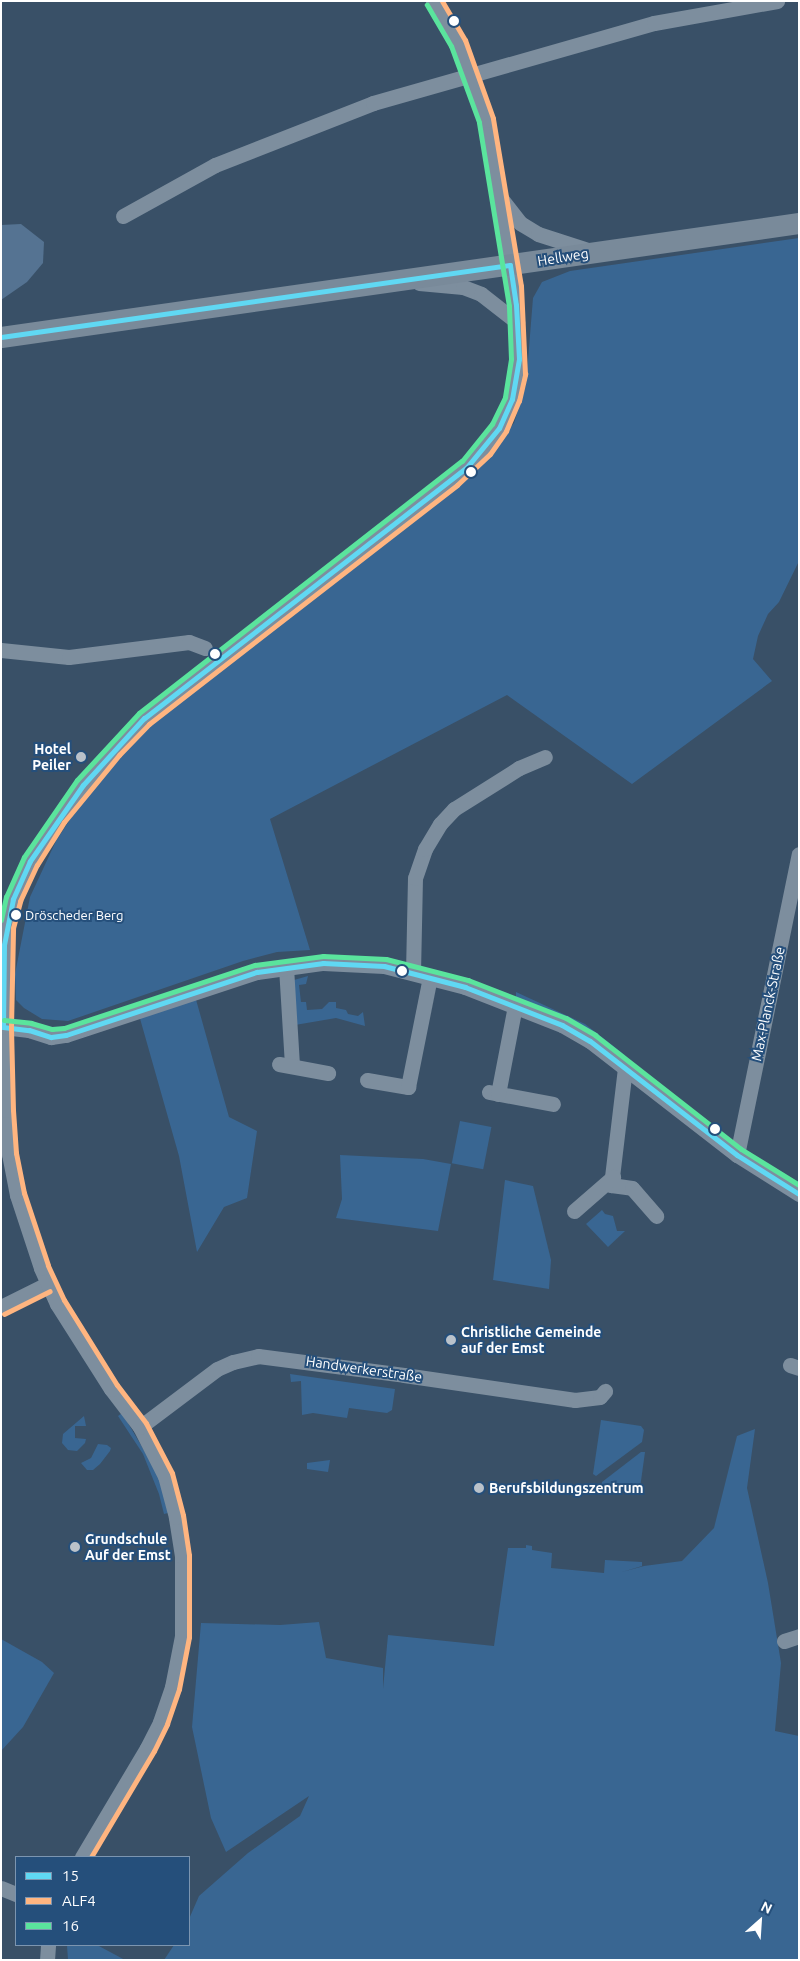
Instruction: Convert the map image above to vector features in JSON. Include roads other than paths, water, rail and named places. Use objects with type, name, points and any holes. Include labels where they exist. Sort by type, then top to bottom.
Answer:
[{"type":"street","points":[[83,1856],[160,1722],[172,1687],[182,1636],[182,1556],[176,1517],[165,1476],[140,1427],[111,1389],[76,1336],[47,1284],[32,1245],[14,1179],[8,1136],[3,1027],[4,945],[7,898],[58,818],[113,750],[144,718],[452,479],[484,449],[499,428],[512,399],[519,359],[517,322],[510,265],[486,120],[458,43],[432,1]]},
{"type":"street","points":[[122,216],[215,165],[373,103],[654,23],[777,1]]},
{"type":"street","points":[[499,195],[520,223],[538,234],[595,252]]},
{"type":"street","name":"Hellweg","points":[[1,337],[799,223]]},
{"type":"street","points":[[403,281],[463,287],[481,294],[517,322]]},
{"type":"street","points":[[1,650],[69,657],[189,642],[204,648]]},
{"type":"street","points":[[413,973],[415,878],[425,849],[440,824],[454,808],[518,768],[545,757]]},
{"type":"street","name":"Max-Planck-Straße","points":[[737,1155],[799,854]]},
{"type":"street","points":[[3,1027],[29,1030],[51,1037],[66,1035],[256,972],[323,963],[384,966],[465,987],[562,1025],[590,1041],[737,1155],[799,1194]]},
{"type":"street","points":[[286,967],[286,1065],[328,1073]]},
{"type":"street","points":[[367,1080],[408,1087],[430,977]]},
{"type":"street","points":[[516,1006],[493,1093],[553,1104]]},
{"type":"street","points":[[625,1068],[612,1185],[632,1188],[656,1216]]},
{"type":"street","points":[[574,1211],[612,1177]]},
{"type":"street","points":[[1,1307],[47,1284]]},
{"type":"street","name":"Handwerkerstraße","points":[[140,1427],[217,1369],[233,1362],[258,1356],[392,1373],[576,1400],[600,1397],[605,1391]]},
{"type":"street","points":[[784,1641],[799,1636]]},
{"type":"street","points":[[1,1888],[15,1894]]},
{"type":"street","points":[[47,1960],[48,1946]]},
{"type":"place","name":"Hotel Peiler","points":[[81,757]]},
{"type":"place","name":"Dröscheder Berg","points":[[16,915]]},
{"type":"place","name":"Christliche Gemeinde auf der Emst","points":[[451,1340]]},
{"type":"place","name":"Berufsbildungszentrum","points":[[479,1488]]},
{"type":"place","name":"Grundschule Auf der Emst","points":[[75,1547]]}]
